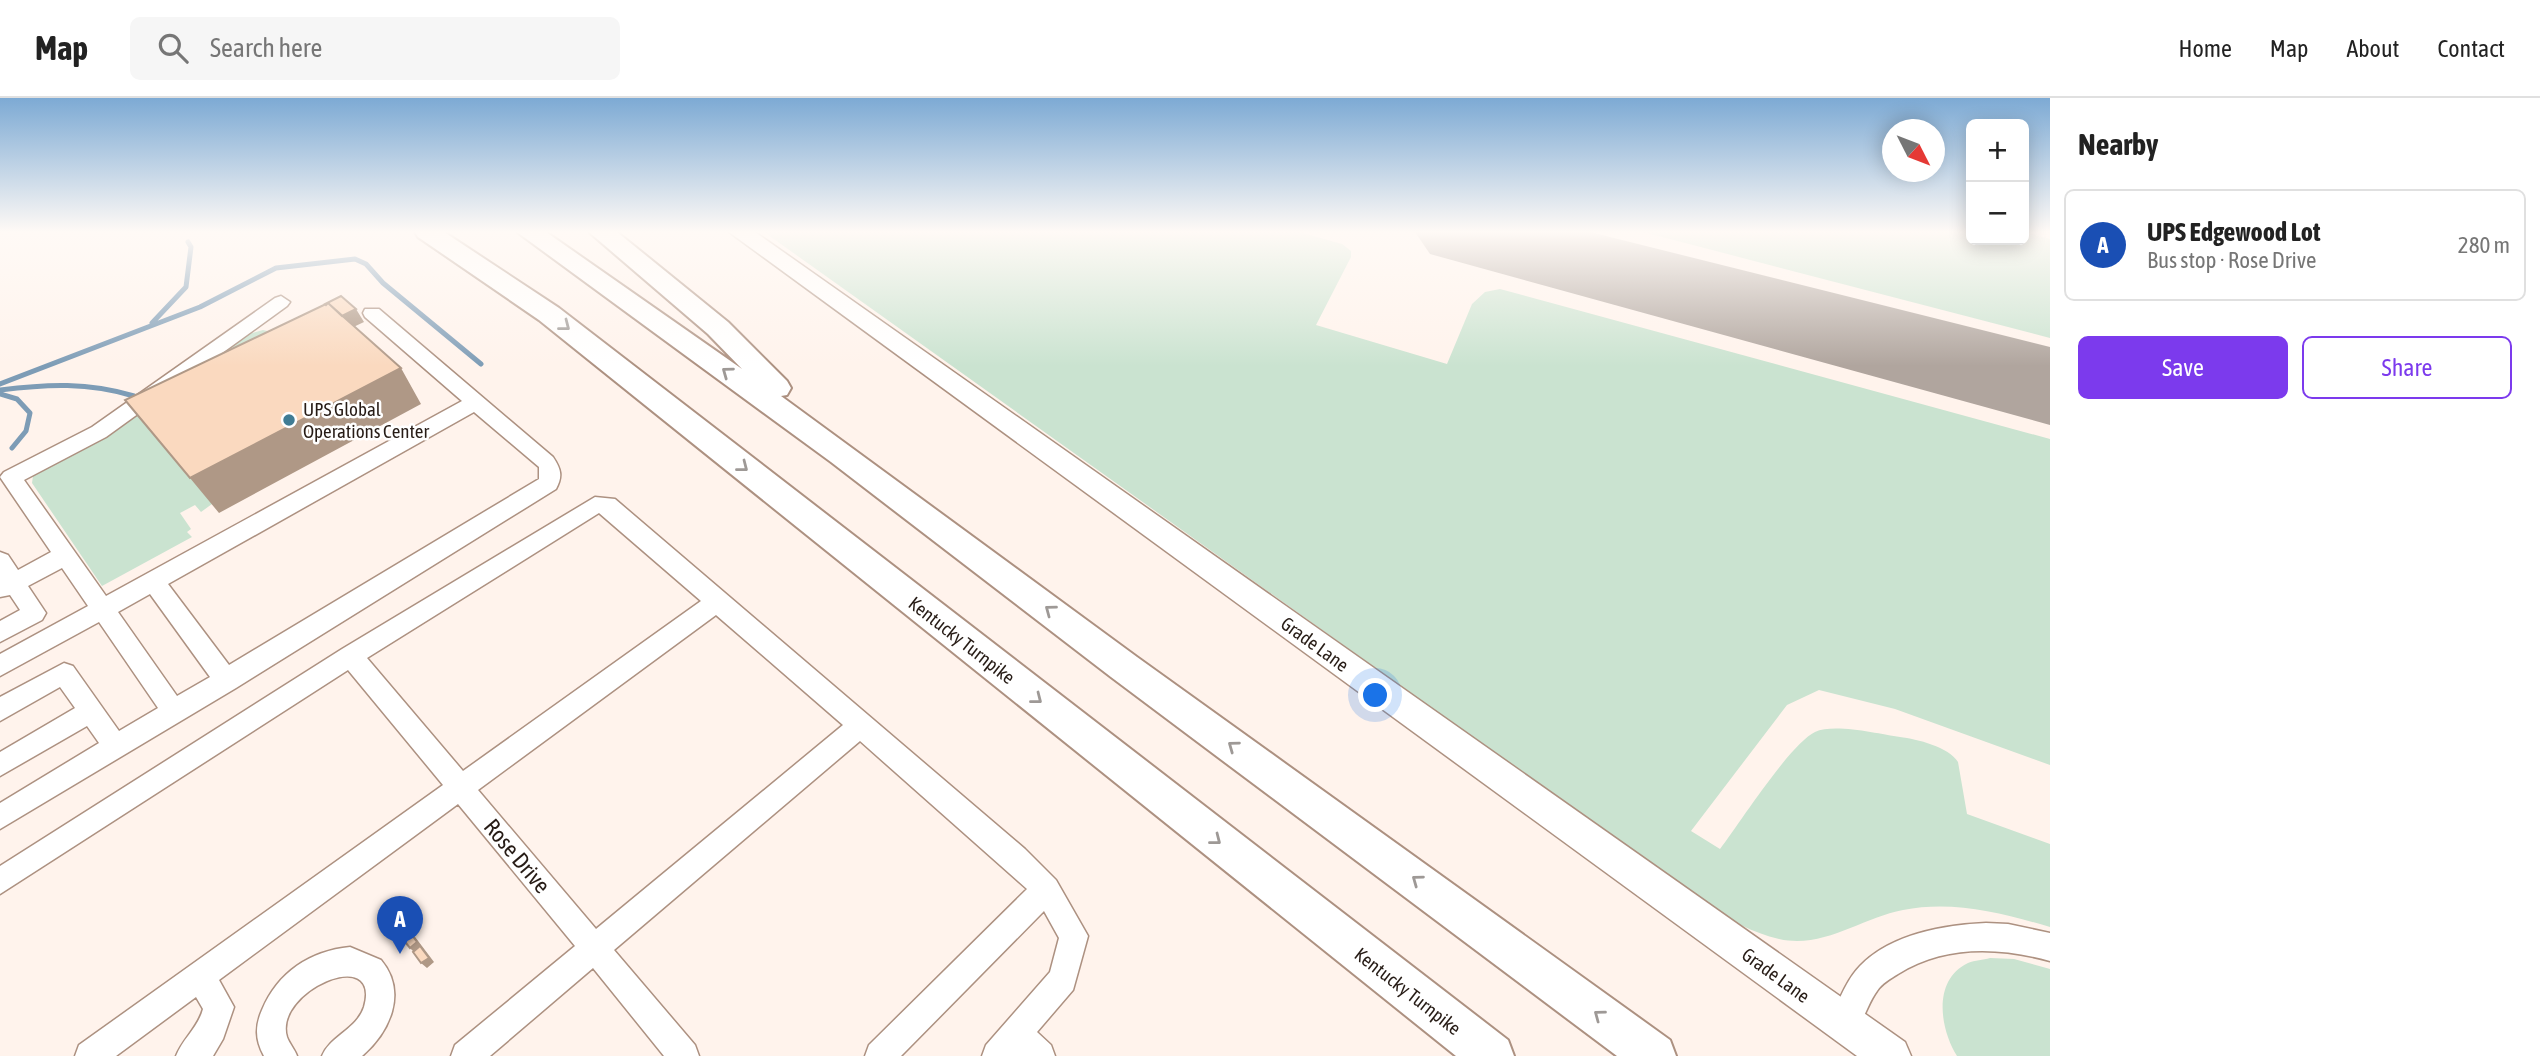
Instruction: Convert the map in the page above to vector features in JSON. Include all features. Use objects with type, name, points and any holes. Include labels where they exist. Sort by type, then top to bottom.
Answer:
[{"type":"highway","name":"Kentucky Turnpike","points":[[495,277],[550,314],[1492,1056]]},
{"type":"highway","points":[[592,277],[842,454],[1125,667],[1654,1056]]},
{"type":"highway","points":[[655,277],[718,328],[842,454]]},
{"type":"main road","name":"Grade Lane","points":[[802,277],[1891,1056]]},
{"type":"street","points":[[174,712],[64,556],[5,479],[99,432],[281,302]]},
{"type":"street","points":[[0,817],[548,484],[551,469],[546,462],[372,313]]},
{"type":"street","points":[[0,666],[477,402]]},
{"type":"street","points":[[0,881],[351,656],[595,505],[607,505],[1015,858],[1046,889],[1074,936],[1063,981],[1007,1045],[1040,1056]]},
{"type":"street","points":[[7,587],[64,556]]},
{"type":"street","points":[[0,561],[7,587],[34,613],[0,632]]},
{"type":"street","points":[[153,581],[226,681]]},
{"type":"street","points":[[90,1056],[717,601]]},
{"type":"street","name":"Rose Drive","points":[[351,656],[684,1056]]},
{"type":"street","points":[[0,710],[64,673],[116,747]]},
{"type":"street","points":[[0,765],[91,711]]},
{"type":"street","points":[[466,1056],[861,725]]},
{"type":"street","points":[[880,1056],[1046,889]]},
{"type":"street","points":[[1844,1023],[1868,978],[1901,954],[1962,938],[1984,936],[2026,939],[2050,947]]},
{"type":"street","points":[[277,1054],[272,1037],[273,1020],[280,1003],[292,986],[308,973],[326,965],[344,961],[360,963],[372,970],[379,982],[377,1013],[368,1030],[337,1056]]},
{"type":"street","points":[[191,1056],[202,1047],[213,1028],[219,1007],[200,975]]},
{"type":"green space","points":[[827,277],[1341,277],[1316,325],[1447,364],[1472,304],[1485,292],[1500,289],[2050,439],[2050,765],[1895,709],[1819,690],[1787,705],[1691,831],[1720,849],[1779,768],[1805,739],[1815,732],[1845,729],[1923,742],[1948,752],[1958,762],[1967,814],[2050,844],[2050,927],[2014,917],[1940,906],[1887,914],[1811,940],[1779,939],[1742,926],[1724,916]]},
{"type":"green space","points":[[1815,277],[2050,277],[2050,338]]},
{"type":"green space","points":[[263,330],[276,333],[212,504],[201,512],[195,505],[180,513],[191,529],[187,532],[192,537],[102,586],[32,483],[33,476],[241,336]]},
{"type":"green space","points":[[1990,958],[2014,959],[2050,969],[2050,1056],[1957,1056],[1946,1032],[1944,993],[1956,971],[1968,963]]},
{"type":"building","points":[[341,296],[356,309],[342,316],[328,303],[325,304]]},
{"type":"building","points":[[328,303],[401,368],[190,478],[125,400]]},
{"type":"building","points":[[398,917],[406,928],[399,933],[391,922]]},
{"type":"building","points":[[409,931],[417,942],[410,948],[401,937]]},
{"type":"building","points":[[420,946],[429,958],[421,963],[413,952]]},
{"type":"waterway","points":[[152,323],[186,287],[187,277]]},
{"type":"waterway","points":[[0,384],[200,307],[259,277]]},
{"type":"waterway","points":[[377,277],[481,364]]},
{"type":"waterway","points":[[0,390],[34,386],[84,386],[134,396]]},
{"type":"waterway","points":[[0,394],[17,399],[30,413],[26,431],[12,448]]},
{"type":"runway","points":[[1636,277],[2050,386]]},
{"type":"place","name":"UPS Global Operations Center","points":[[289,420]]},
{"type":"place","name":"UPS Edgewood Lot","points":[[400,954]]}]
